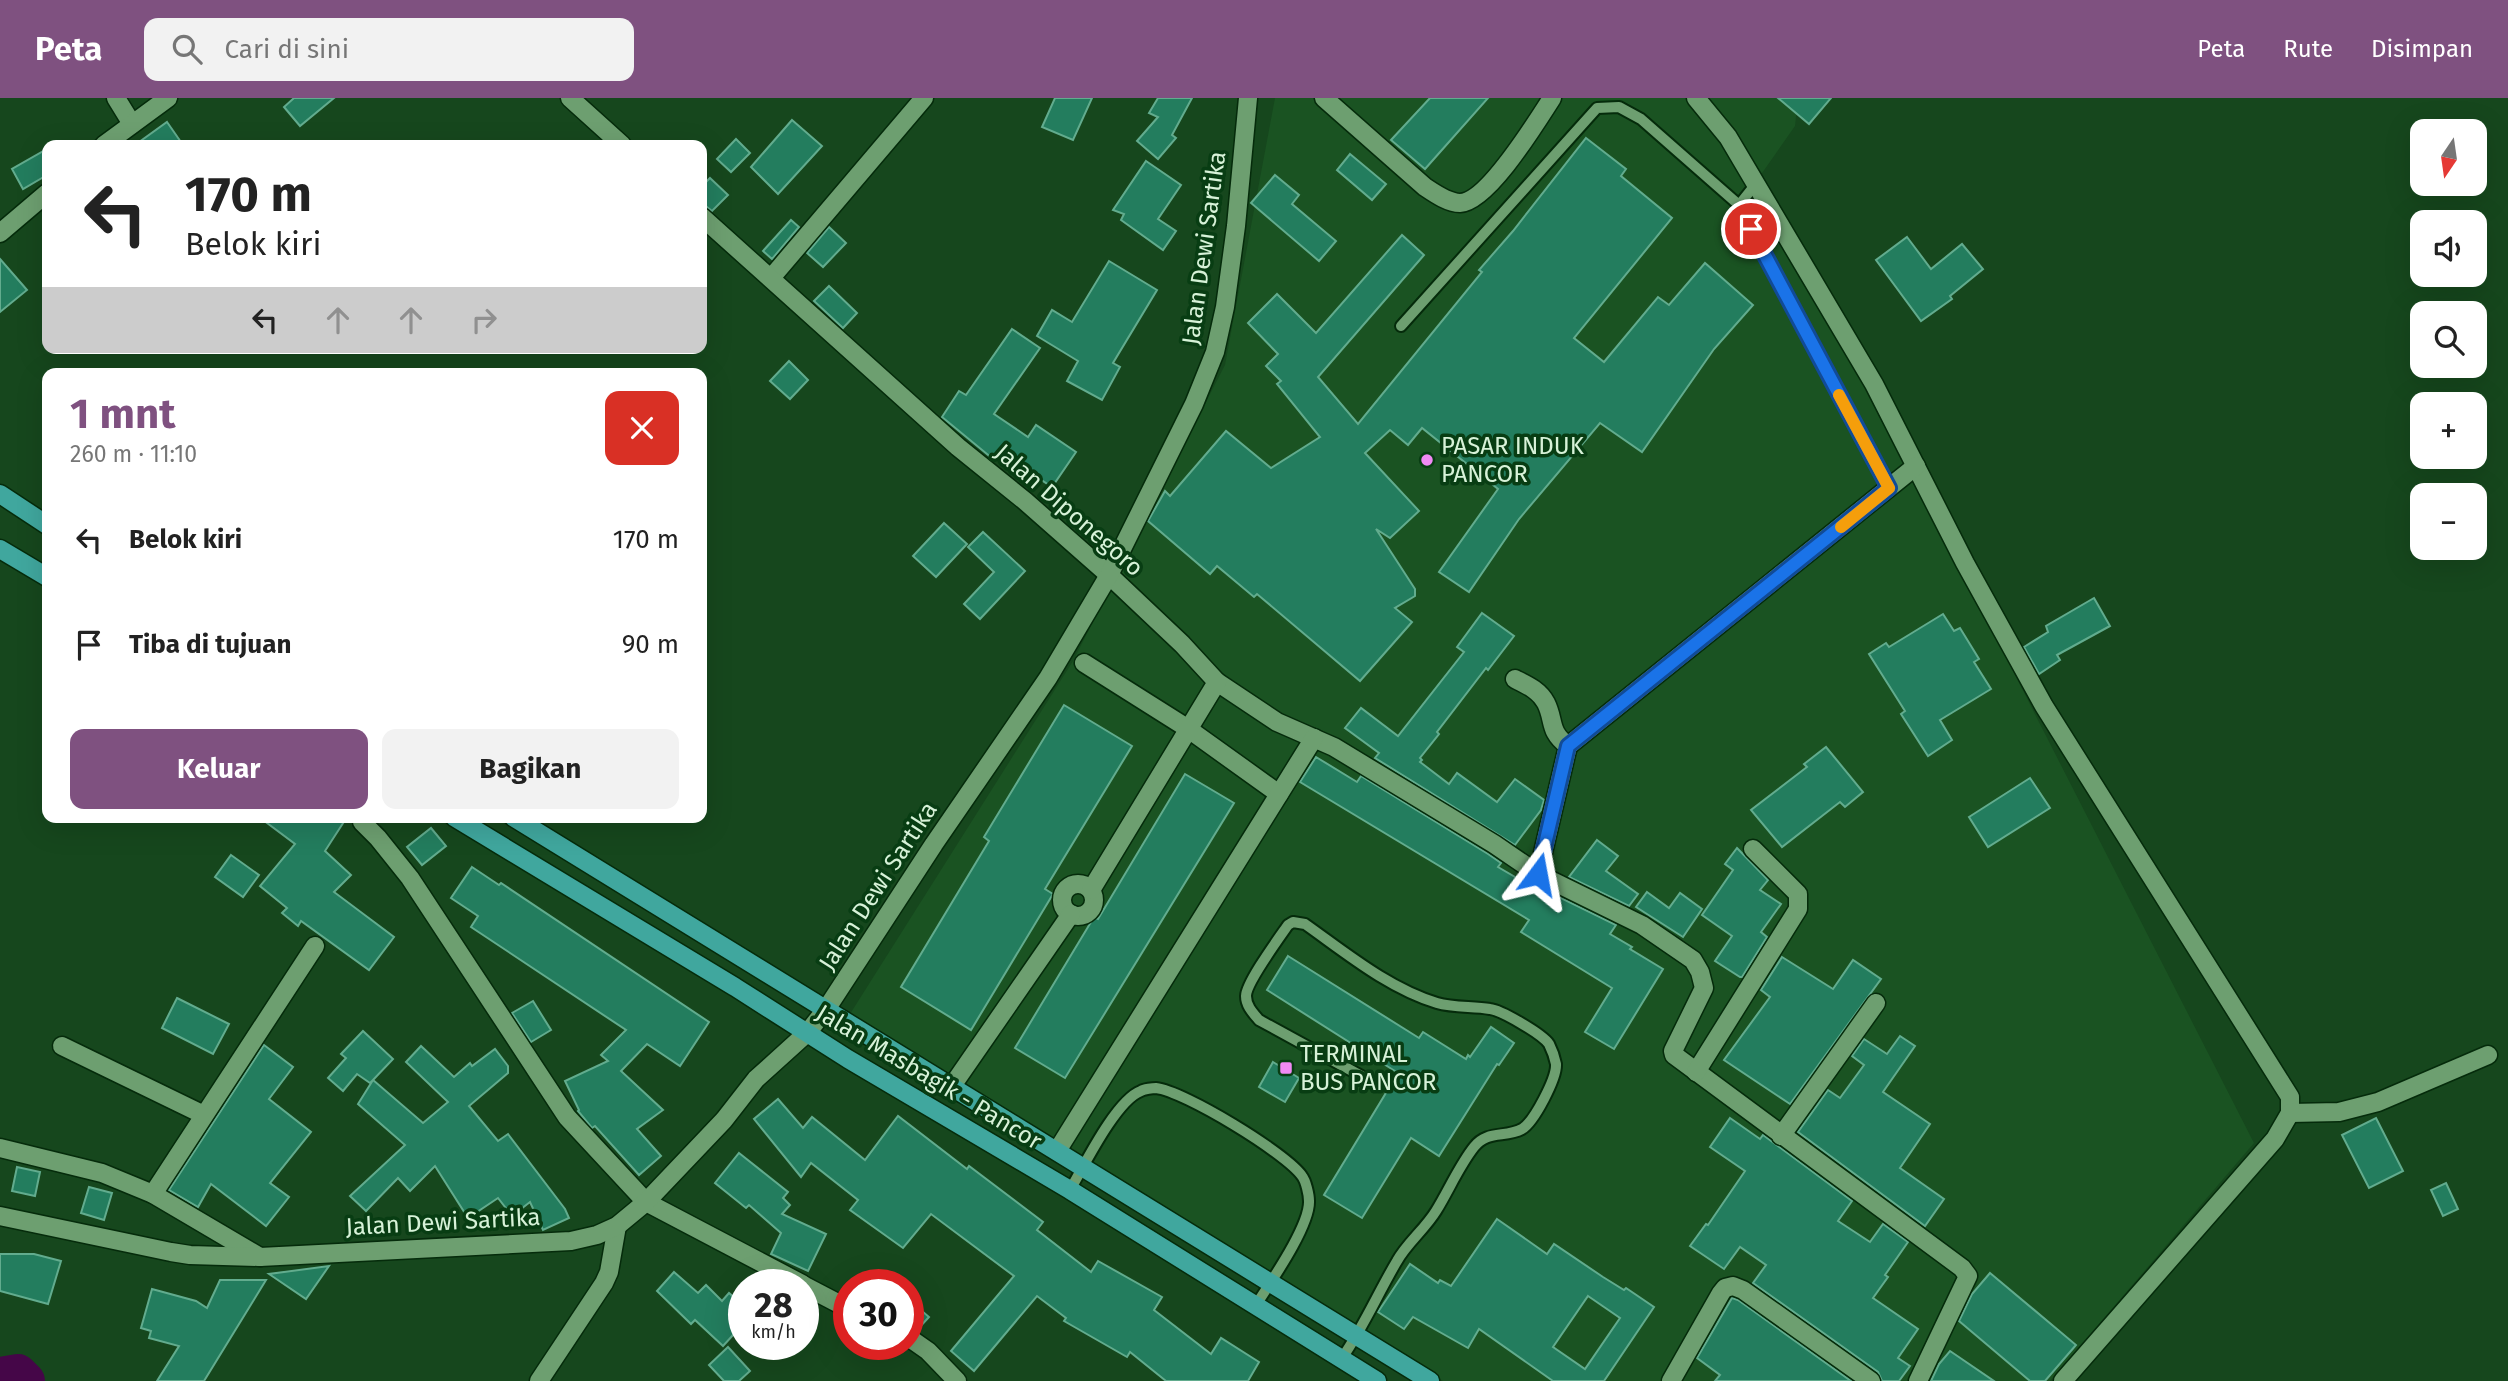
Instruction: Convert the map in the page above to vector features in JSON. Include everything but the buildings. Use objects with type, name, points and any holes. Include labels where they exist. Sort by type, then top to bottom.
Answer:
[{"type":"main road","points":[[0,494],[42,522]]},
{"type":"main road","points":[[0,549],[42,574]]},
{"type":"main road","name":"Jalan Masbagik - Pancor","points":[[464,823],[855,1063],[1070,1190],[1377,1381]]},
{"type":"main road","name":"Jalan Masbagik - Pancor","points":[[523,823],[1430,1381]]},
{"type":"street","points":[[116,98],[132,124]]},
{"type":"street","points":[[111,140],[168,98]]},
{"type":"street","points":[[570,98],[616,140]]},
{"type":"street","points":[[771,278],[924,98]]},
{"type":"street","name":"Jalan Dewi Sartika","points":[[0,1216],[190,1255],[260,1257],[571,1241],[597,1235],[617,1226],[646,1202],[724,1120],[756,1079],[808,1032],[827,1008],[934,844],[1048,678],[1110,575],[1194,404],[1215,352],[1225,307],[1236,226],[1248,98]]},
{"type":"street","points":[[1324,98],[1425,187],[1444,198],[1460,203],[1474,198],[1512,159],[1552,98]]},
{"type":"street","points":[[1696,98],[1728,137],[1874,384],[1965,563],[2044,706],[2290,1097],[2290,1114],[2275,1139],[2063,1381]]},
{"type":"street","points":[[0,233],[42,197]]},
{"type":"street","name":"Jalan Diponegoro","points":[[707,221],[958,447],[1026,501],[1110,575],[1217,681],[1277,722],[1334,747],[1538,874],[1643,925],[1693,960],[1700,972],[1704,988],[1673,1053],[1696,1072]]},
{"type":"street","points":[[1538,874],[1568,746],[1916,466]]},
{"type":"street","points":[[1084,663],[1187,728],[1279,794]]},
{"type":"street","points":[[1515,679],[1535,690],[1546,703],[1552,727],[1561,741],[1568,746]]},
{"type":"street","points":[[1071,914],[1085,914],[1091,910],[1094,903],[1091,890],[1217,681]]},
{"type":"street","points":[[1057,1151],[1314,738]]},
{"type":"street","points":[[363,823],[410,878],[568,1117],[646,1202],[773,1269]]},
{"type":"street","points":[[1754,849],[1798,894],[1798,909],[1696,1072],[1962,1268],[1968,1276],[1918,1381]]},
{"type":"street","points":[[1071,914],[1062,903],[1066,890],[1078,883],[1091,890]]},
{"type":"street","points":[[952,1086],[1071,914]]},
{"type":"street","points":[[153,1195],[315,946]]},
{"type":"street","points":[[1781,1136],[1876,1003]]},
{"type":"street","points":[[62,1046],[204,1115]]},
{"type":"street","points":[[2290,1114],[2339,1112],[2378,1102],[2488,1055]]},
{"type":"street","points":[[0,1148],[102,1173],[153,1195],[260,1257]]},
{"type":"street","points":[[539,1381],[604,1283],[609,1272],[617,1226]]},
{"type":"street","points":[[1671,1381],[1721,1293],[1725,1288],[1733,1286],[1744,1290],[1871,1381]]},
{"type":"street","points":[[924,1348],[957,1381]]},
{"type":"lane","points":[[1401,326],[1597,108],[1619,107],[1641,119],[1739,205],[1889,488]]},
{"type":"lane","points":[[1739,205],[1755,185]]},
{"type":"lane","points":[[1342,1358],[1358,1336],[1368,1311],[1398,1259],[1435,1213],[1473,1147],[1482,1138],[1492,1134],[1524,1129],[1543,1099],[1556,1064],[1548,1043],[1494,1009],[1438,1003],[1412,992],[1373,972],[1305,924],[1293,922],[1288,925],[1251,982],[1246,994],[1248,1007],[1259,1020],[1365,1077]]},
{"type":"lane","points":[[1070,1190],[1116,1113],[1140,1091],[1156,1088],[1206,1109],[1278,1153],[1303,1177],[1309,1201],[1306,1219],[1256,1305]]},
{"type":"shaded area","points":[[1275,98],[1798,98],[1795,126],[1760,176],[2254,1143],[2050,1381],[1443,1381],[850,1014],[1073,661],[1225,365]]},
{"type":"waterway","points":[[0,1376],[18,1373],[26,1381]]},
{"type":"slow traffic","points":[[1839,395],[1889,488],[1841,527]]},
{"type":"place","name":"PASAR INDUK PANCOR","points":[[1427,460]]},
{"type":"place","name":"TERMINAL BUS PANCOR","points":[[1286,1068]]},
{"type":"route","points":[[1538,874],[1568,746],[1889,488],[1751,229]]}]
